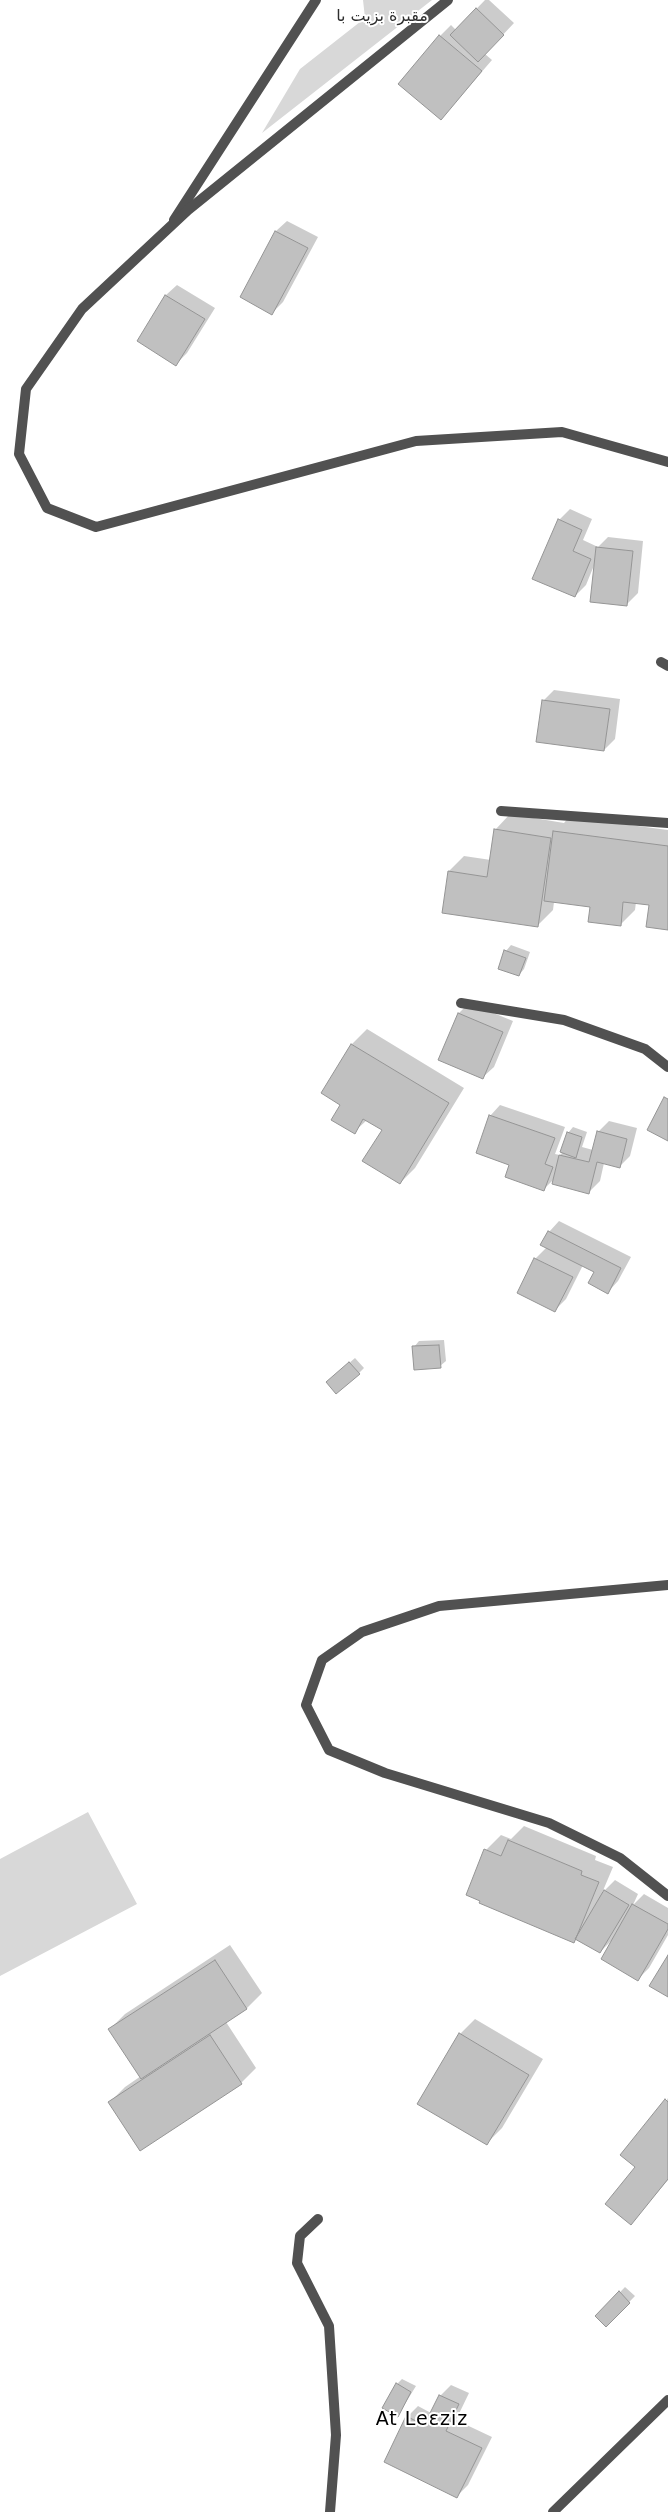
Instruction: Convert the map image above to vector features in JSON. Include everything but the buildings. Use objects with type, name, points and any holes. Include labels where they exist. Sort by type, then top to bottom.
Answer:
[{"type":"street","points":[[170,227],[316,0]]},
{"type":"street","points":[[448,0],[170,227],[82,310],[26,389],[19,454],[47,508],[96,527],[416,441],[562,432],[668,462]]},
{"type":"street","points":[[501,811],[668,823]]},
{"type":"street","points":[[460,1003],[564,1020],[645,1049],[668,1067]]},
{"type":"street","points":[[668,1585],[439,1606],[362,1632],[322,1660],[306,1705],[329,1750],[385,1773],[549,1822],[620,1858],[668,1896]]},
{"type":"street","points":[[318,2219],[300,2236],[297,2264],[329,2326],[336,2435],[330,2512]]},
{"type":"street","points":[[554,2512],[668,2400]]},
{"type":"green space","name":"مقبرة بزيت با","points":[[363,0],[432,0],[262,133],[300,69],[365,18]]},
{"type":"green space","points":[[88,1812],[137,1904],[0,1976],[0,1859]]},
{"type":"district","name":"At Leεziz","points":[[422,2420]]}]
